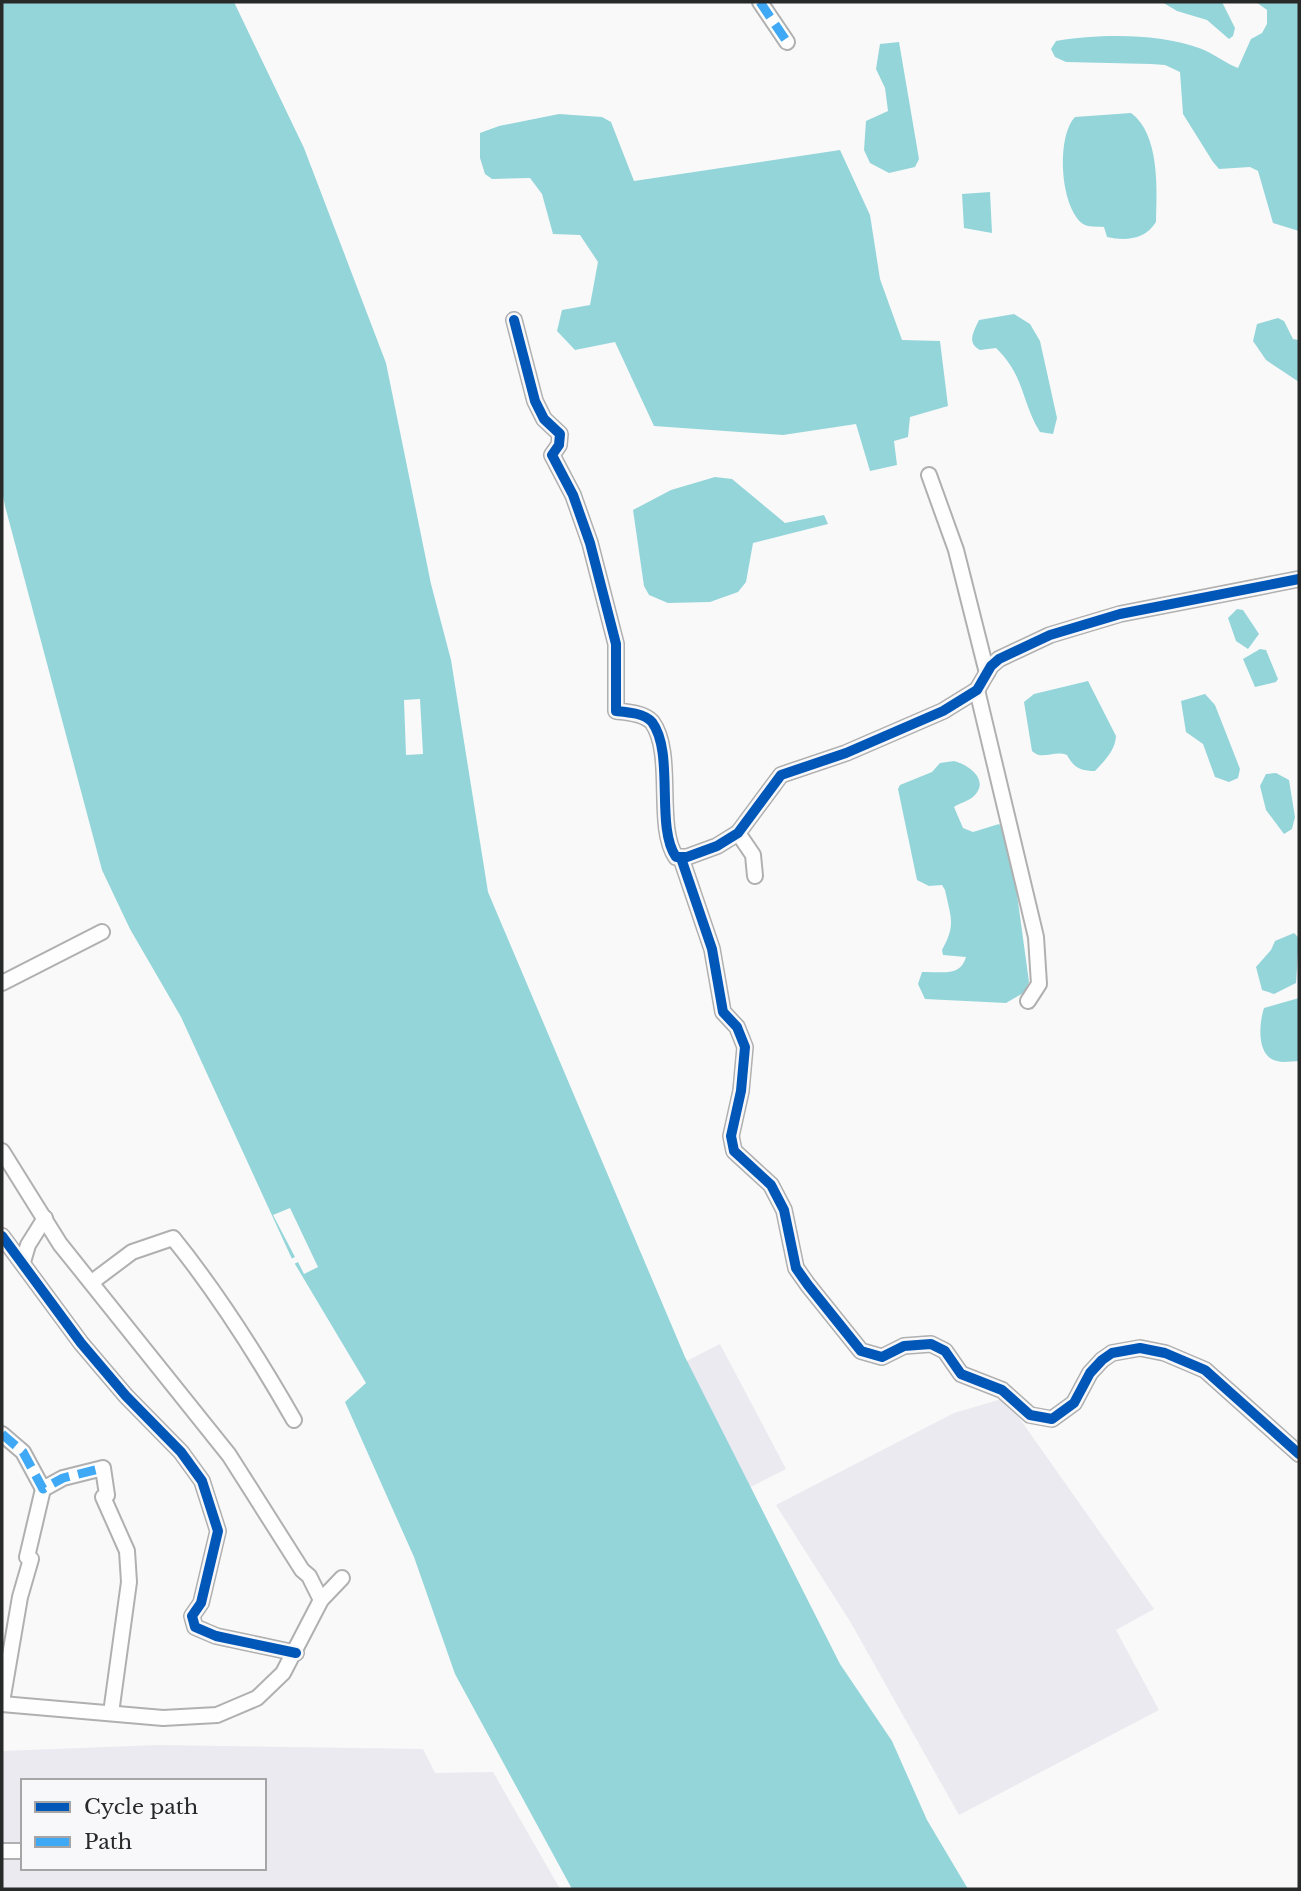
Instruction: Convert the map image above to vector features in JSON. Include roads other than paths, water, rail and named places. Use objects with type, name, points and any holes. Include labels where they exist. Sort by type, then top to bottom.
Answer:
[{"type":"street","points":[[760,2],[787,43]]},
{"type":"street","points":[[514,320],[536,401],[544,419],[560,434],[559,445],[553,456],[573,495],[590,543],[616,644],[616,711],[644,717],[651,721],[656,732],[666,791],[669,840],[676,856],[681,858],[717,846],[738,833],[781,775],[916,724],[978,690],[999,659],[1050,635],[1120,614],[1299,579]]},
{"type":"street","points":[[929,475],[956,550],[987,673]]},
{"type":"street","points":[[978,690],[1036,937],[1039,984],[1028,1001]]},
{"type":"street","points":[[738,833],[752,855],[755,876]]},
{"type":"street","points":[[681,858],[712,949],[723,1012],[737,1027],[745,1046],[741,1091],[731,1136],[734,1151],[771,1185],[783,1210],[796,1268],[861,1351],[882,1357],[904,1346],[931,1344],[944,1351],[961,1374],[1002,1390],[1030,1415],[1052,1419],[1074,1403],[1090,1373],[1112,1353],[1148,1349],[1196,1364],[1206,1370],[1299,1454]]},
{"type":"street","points":[[2,983],[102,932]]},
{"type":"street","points":[[2,1151],[60,1244],[229,1455],[302,1570],[309,1576],[321,1600]]},
{"type":"street","points":[[23,1262],[28,1245],[45,1219]]},
{"type":"street","points":[[2,1236],[80,1343],[126,1396],[181,1452],[202,1481],[218,1531],[201,1603],[192,1616],[195,1627],[216,1636],[296,1653]]},
{"type":"street","points":[[92,1282],[132,1252],[173,1238],[201,1273],[257,1356],[294,1420]]},
{"type":"street","points":[[2,1434],[23,1452],[43,1489],[27,1557],[31,1559],[20,1597],[2,1703],[163,1718],[217,1715],[257,1698],[283,1673],[296,1653],[321,1600],[342,1578]]},
{"type":"street","points":[[43,1489],[63,1478],[103,1468],[107,1495],[103,1497],[127,1551],[129,1582],[111,1713]]},
{"type":"street","points":[[2,1851],[21,1851]]},
{"type":"water","points":[[2,2],[234,2],[304,148],[386,363],[431,584],[451,660],[488,892],[685,1357],[840,1664],[892,1741],[927,1820],[968,1889],[572,1889],[455,1674],[414,1557],[345,1402],[366,1383],[292,1259],[181,1017],[130,929],[102,870],[2,490]]},
{"type":"water","points":[[1162,2],[1222,2],[1235,28],[1233,36],[1229,39],[1207,20],[1177,11]]},
{"type":"water","points":[[1256,2],[1299,2],[1299,231],[1273,223],[1258,171],[1250,167],[1219,169],[1213,162],[1183,114],[1180,72],[1165,65],[1066,62],[1055,57],[1051,49],[1056,41],[1110,36],[1147,37],[1199,48],[1238,68],[1251,39],[1262,33],[1267,24],[1267,10]]},
{"type":"water","points":[[899,42],[919,159],[915,167],[889,173],[870,163],[864,150],[866,121],[888,111],[885,88],[876,69],[880,44]]},
{"type":"water","points":[[1131,113],[1140,122],[1152,148],[1156,179],[1156,222],[1146,232],[1134,238],[1107,237],[1104,227],[1083,224],[1069,203],[1063,172],[1065,140],[1075,117]]},
{"type":"water","points":[[559,114],[602,117],[611,122],[634,181],[840,150],[870,215],[880,279],[902,340],[940,341],[948,406],[910,417],[908,437],[894,441],[897,465],[870,471],[856,424],[783,435],[654,426],[615,342],[575,350],[557,331],[562,310],[590,305],[598,262],[580,235],[553,234],[542,194],[530,178],[492,179],[485,174],[480,158],[480,133],[499,126]]},
{"type":"water","points":[[990,192],[992,233],[964,228],[962,194]]},
{"type":"water","points":[[1014,314],[1030,324],[1040,341],[1057,418],[1053,434],[1040,432],[1018,379],[1005,358],[996,348],[980,350],[973,344],[972,337],[979,320]]},
{"type":"water","points":[[1278,318],[1284,321],[1293,339],[1299,340],[1299,382],[1266,360],[1253,341],[1257,324]]},
{"type":"water","points":[[715,477],[732,479],[785,523],[824,515],[828,524],[753,543],[746,582],[738,592],[710,602],[668,603],[649,595],[644,586],[633,510],[671,490]]},
{"type":"water","points":[[1237,609],[1243,610],[1259,634],[1248,649],[1236,641],[1228,618]]},
{"type":"water","points":[[1260,649],[1266,650],[1278,679],[1276,682],[1255,687],[1243,659]]},
{"type":"water","points":[[1088,681],[1116,736],[1112,751],[1095,771],[1078,768],[1067,755],[1040,755],[1032,751],[1024,702],[1034,694]]},
{"type":"water","points":[[1205,694],[1215,705],[1240,769],[1238,778],[1229,782],[1215,777],[1203,744],[1186,732],[1181,701]]},
{"type":"water","points":[[954,761],[976,774],[980,784],[974,796],[954,807],[963,828],[973,832],[999,824],[1009,836],[1029,982],[1025,992],[1006,1003],[925,999],[918,984],[922,972],[954,971],[963,964],[966,957],[943,955],[942,950],[951,927],[945,890],[942,885],[929,886],[917,880],[898,789],[900,785],[932,772],[940,763]]},
{"type":"water","points":[[1276,773],[1289,780],[1295,817],[1292,829],[1284,834],[1266,810],[1260,786],[1266,774]]},
{"type":"water","points":[[1294,933],[1299,938],[1296,983],[1274,994],[1262,990],[1256,967],[1275,941]]},
{"type":"water","points":[[1299,998],[1299,1061],[1277,1061],[1265,1053],[1262,1046],[1260,1030],[1264,1008]]}]
